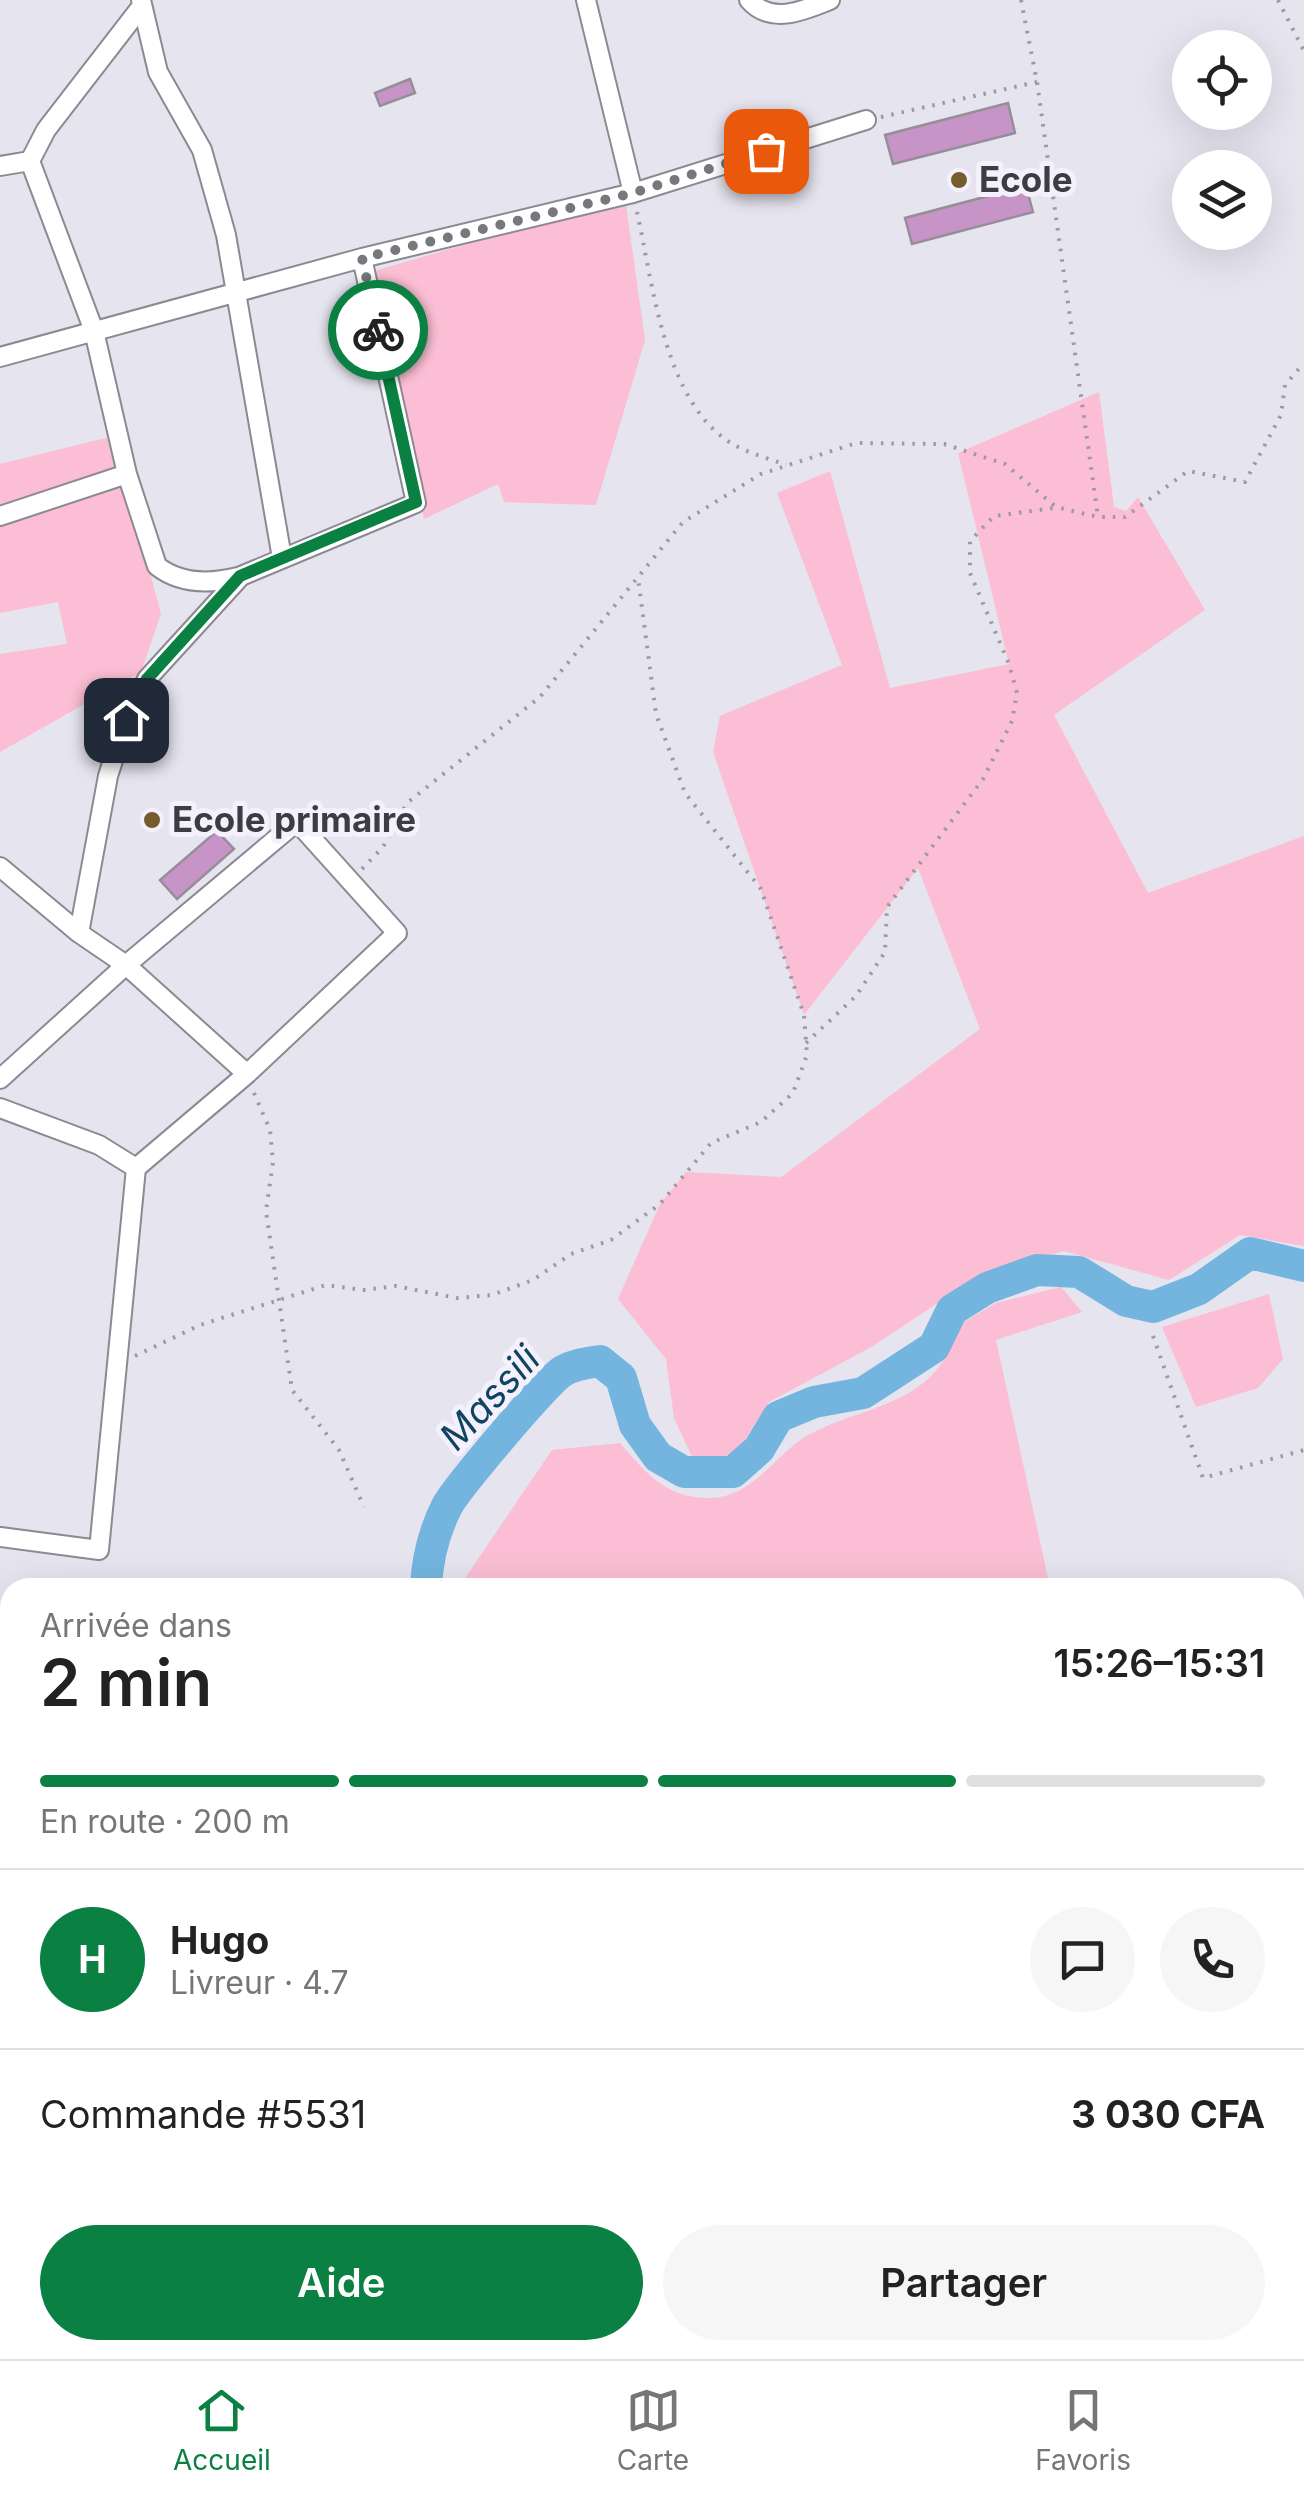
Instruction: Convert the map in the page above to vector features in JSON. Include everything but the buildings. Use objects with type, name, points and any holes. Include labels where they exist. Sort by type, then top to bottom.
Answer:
[{"type":"street","points":[[586,0],[633,193]]},
{"type":"street","points":[[749,0],[765,13],[784,15],[830,0]]},
{"type":"street","points":[[141,4],[46,130],[30,162],[94,331],[127,474],[157,566],[178,578],[221,581],[416,502],[362,258]]},
{"type":"street","points":[[141,4],[158,72],[202,150],[237,296],[282,558]]},
{"type":"street","points":[[0,357],[237,296],[362,258],[633,193],[866,120]]},
{"type":"street","points":[[0,166],[30,162]]},
{"type":"street","points":[[0,516],[127,474]]},
{"type":"street","points":[[79,933],[108,776],[126,720],[147,679],[240,576]]},
{"type":"street","points":[[0,1079],[126,965],[294,824],[299,824],[397,935],[246,1074],[136,1168],[99,1550],[0,1537]]},
{"type":"street","points":[[0,867],[79,933],[126,965],[246,1074]]},
{"type":"street","points":[[0,1108],[98,1145],[136,1168]]},
{"type":"path","points":[[1022,0],[1098,517]]},
{"type":"path","points":[[1278,0],[1304,51]]},
{"type":"path","points":[[866,120],[1037,82]]},
{"type":"path","points":[[633,193],[676,372],[712,427],[734,445],[786,466]]},
{"type":"path","points":[[806,1044],[856,996],[885,952],[887,907],[983,780],[1012,721],[1016,693],[1010,664],[970,573],[970,541],[994,516],[1056,508],[1098,517],[1125,517],[1188,471],[1245,482],[1281,415],[1285,386],[1304,363]]},
{"type":"path","points":[[350,879],[383,847],[406,803],[540,697],[683,522],[761,474],[856,442],[944,444],[1004,464],[1056,508]]},
{"type":"path","points":[[116,1366],[200,1325],[326,1285],[363,1290],[396,1286],[457,1298],[492,1296],[533,1280],[571,1254],[611,1240],[660,1204],[710,1143],[761,1122],[793,1094],[807,1055],[804,1014],[760,889],[685,793],[656,714],[638,578]]},
{"type":"path","points":[[246,1074],[270,1130],[273,1162],[266,1210],[292,1390],[339,1450],[364,1507]]},
{"type":"path","points":[[1153,1336],[1203,1478],[1304,1450]]},
{"type":"shaded area","points":[[625,198],[645,340],[596,505],[504,502],[498,484],[424,519],[371,272]]},
{"type":"shaded area","points":[[1099,392],[1114,507],[1126,511],[1138,497],[1205,610],[1054,715],[1148,893],[1304,836],[1304,1246],[1240,1235],[1169,1280],[1064,1251],[977,1277],[873,1346],[769,1402],[736,1454],[694,1461],[674,1418],[666,1359],[618,1299],[660,1204],[686,1172],[781,1177],[980,1029],[918,868],[804,1015],[713,752],[720,716],[842,665],[777,493],[830,471],[890,688],[1009,664],[958,453]]},
{"type":"shaded area","points":[[114,436],[161,614],[141,672],[0,752],[0,654],[67,644],[58,602],[0,613],[0,464]]},
{"type":"shaded area","points":[[1061,1287],[1082,1312],[996,1340],[1048,1578],[465,1578],[552,1450],[620,1443],[667,1488],[692,1497],[723,1496],[752,1483],[814,1432],[881,1406],[919,1386],[949,1351],[959,1325],[996,1303]]},
{"type":"shaded area","points":[[1269,1294],[1283,1359],[1258,1388],[1196,1407],[1162,1327]]},
{"type":"waterway","name":"Massili","points":[[427,1578],[432,1546],[447,1506],[522,1413],[554,1379],[572,1367],[600,1361],[621,1378],[635,1425],[658,1457],[684,1472],[733,1472],[759,1449],[778,1417],[814,1402],[863,1393],[934,1347],[952,1310],[987,1288],[1037,1270],[1079,1272],[1126,1301],[1153,1307],[1199,1289],[1250,1253],[1304,1266]]},
{"type":"way so far","points":[[378,330],[362,258],[633,193],[766,151]]},
{"type":"place","name":"Ecole","points":[[959,180]]},
{"type":"place","name":"Ecole primaire","points":[[152,820]]},
{"type":"route","points":[[126,720],[147,679],[240,576],[416,502],[378,330]]}]
